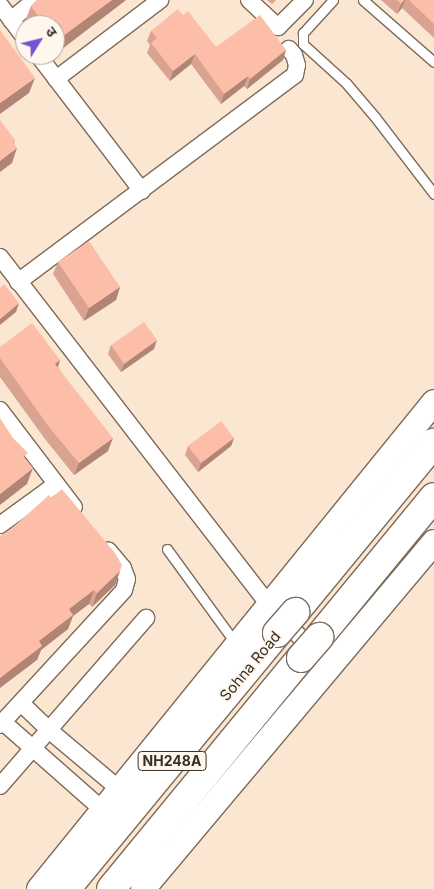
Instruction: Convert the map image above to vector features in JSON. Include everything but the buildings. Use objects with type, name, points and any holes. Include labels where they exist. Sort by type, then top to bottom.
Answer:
[{"type":"highway","name":"Sohna Road","points":[[66,889],[434,443]]},
{"type":"highway","name":"NH248A","points":[[111,889],[434,497]]},
{"type":"main road","points":[[39,889],[434,402]]},
{"type":"main road","points":[[143,889],[434,542]]},
{"type":"street","points":[[11,20],[35,0]]},
{"type":"street","points":[[56,79],[160,0]]},
{"type":"street","points":[[249,0],[278,27],[305,0]]},
{"type":"street","points":[[0,6],[15,25]]},
{"type":"street","points":[[18,282],[295,75],[297,65],[294,55],[289,49]]},
{"type":"street","points":[[46,65],[142,191]]},
{"type":"street","points":[[0,258],[269,605],[329,667]]},
{"type":"street","points":[[0,410],[55,485],[86,522]]},
{"type":"street","points":[[0,526],[55,485]]},
{"type":"street","points":[[98,538],[123,568],[127,579],[124,590],[2,724],[104,811]]},
{"type":"street","points":[[0,786],[50,731],[146,618]]},
{"type":"street","points":[[20,703],[119,789]]},
{"type":"lane","points":[[333,0],[303,33],[303,44],[352,90],[434,194]]},
{"type":"lane","points":[[363,0],[434,62]]},
{"type":"lane","points":[[167,549],[237,644]]}]
